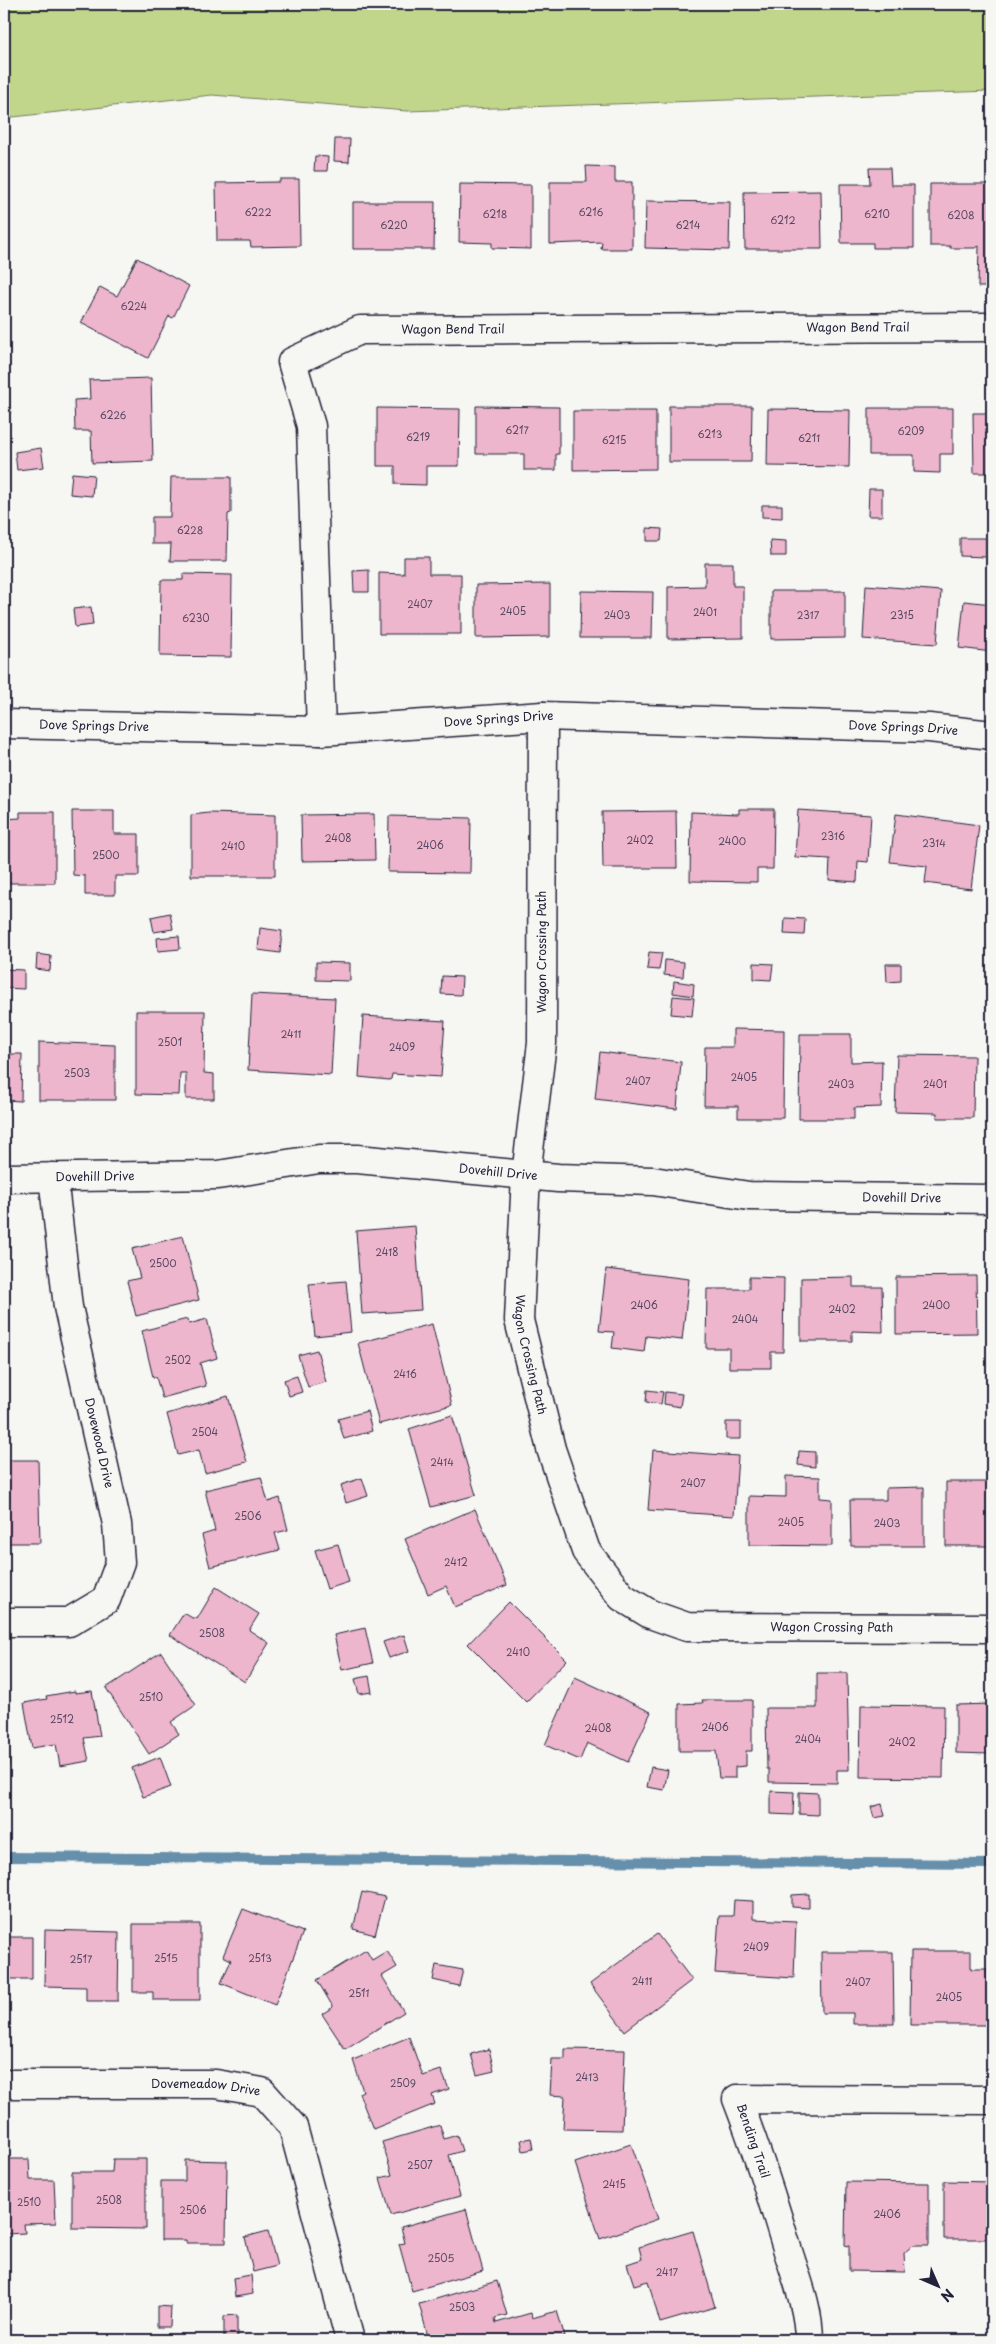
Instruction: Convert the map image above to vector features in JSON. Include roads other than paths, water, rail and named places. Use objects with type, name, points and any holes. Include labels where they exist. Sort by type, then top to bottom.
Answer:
[{"type":"street","name":"Wagon Bend Trail","points":[[321,731],[311,426],[292,362],[360,330],[992,327]]},
{"type":"street","name":"Dove Springs Drive","points":[[4,724],[321,731],[543,716],[929,728],[992,735]]},
{"type":"street","name":"Wagon Crossing Path","points":[[543,716],[542,1043],[526,1175],[519,1320],[550,1449],[586,1551],[622,1597],[650,1614],[687,1627],[992,1628]]},
{"type":"street","name":"Dovehill Drive","points":[[4,1178],[218,1175],[319,1160],[357,1159],[558,1178],[653,1181],[750,1196],[992,1199]]},
{"type":"street","name":"Dovewood Drive","points":[[4,1622],[70,1622],[106,1600],[120,1562],[117,1524],[68,1307],[53,1178]]},
{"type":"street","name":"Dovemeadow Drive","points":[[4,2084],[216,2084],[262,2092],[293,2127],[350,2340]]},
{"type":"street","name":"Bending Trail","points":[[809,2340],[809,2327],[799,2286],[759,2157],[737,2099],[992,2100]]},
{"type":"waterway","points":[[4,1857],[992,1864]]}]
